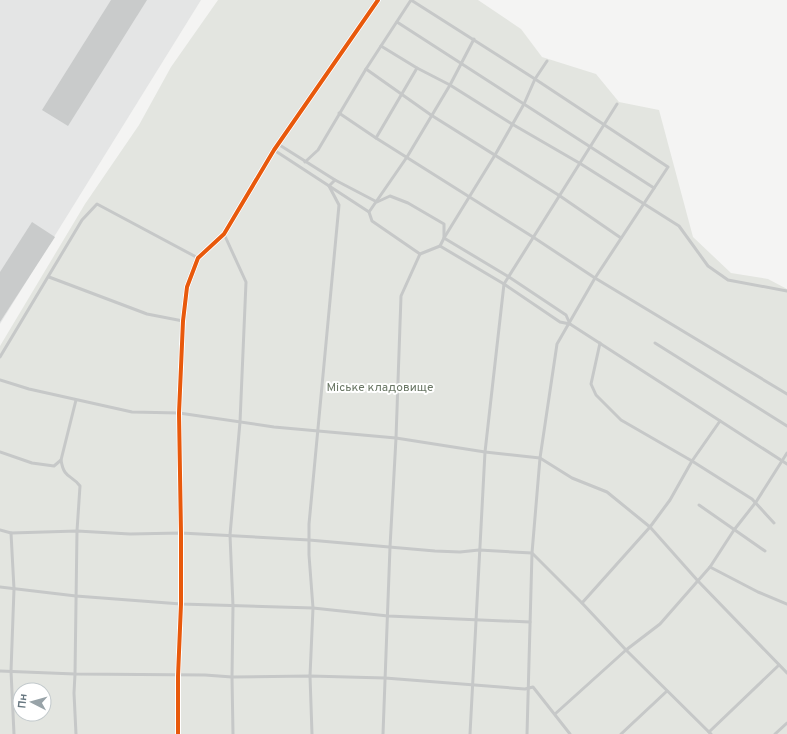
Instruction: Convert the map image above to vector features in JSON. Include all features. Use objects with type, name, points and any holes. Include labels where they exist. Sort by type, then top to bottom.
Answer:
[{"type":"street","points":[[178,734],[178,676],[181,604],[179,413],[183,321],[187,287],[198,258],[224,234],[276,147],[378,0]]},
{"type":"lane","points":[[305,162],[318,150],[366,69],[411,0],[605,124],[668,167],[594,278],[572,317],[570,324],[557,344],[540,458],[532,553],[527,734]]},
{"type":"lane","points":[[397,22],[654,188]]},
{"type":"lane","points":[[369,212],[406,157],[450,85],[460,63],[474,39]]},
{"type":"lane","points":[[381,46],[417,68],[450,85],[512,124],[581,164],[679,226],[708,266],[728,280],[787,292]]},
{"type":"lane","points":[[383,734],[401,296],[420,254],[440,246],[496,155],[524,104],[535,79],[547,61]]},
{"type":"lane","points":[[376,138],[417,68]]},
{"type":"lane","points":[[366,69],[431,115],[560,196],[621,238]]},
{"type":"lane","points":[[470,734],[485,452],[504,284],[581,164],[617,104]]},
{"type":"lane","points":[[339,113],[533,237],[594,278],[787,394]]},
{"type":"lane","points":[[276,147],[305,162],[334,180],[377,202]]},
{"type":"lane","points":[[276,147],[329,186],[369,212],[372,221],[420,254]]},
{"type":"lane","points":[[329,186],[334,180]]},
{"type":"lane","points":[[312,734],[310,676],[313,608],[308,554],[309,524],[339,204],[329,186]]},
{"type":"lane","points":[[377,202],[390,196],[408,203],[444,224],[444,238]]},
{"type":"lane","points":[[0,357],[82,220],[97,204],[198,258]]},
{"type":"lane","points":[[224,234],[246,282],[240,422],[230,535],[233,606],[232,677],[234,734]]},
{"type":"lane","points":[[444,238],[509,277],[566,315],[570,324]]},
{"type":"lane","points":[[440,246],[504,284],[560,322],[570,324],[787,464]]},
{"type":"lane","points":[[48,277],[146,314],[183,321]]},
{"type":"lane","points":[[600,343],[591,384],[596,395],[622,420],[692,461],[756,502],[774,523]]},
{"type":"lane","points":[[655,343],[787,426]]},
{"type":"lane","points":[[0,380],[29,389],[132,412],[179,413],[318,431],[396,438],[485,452],[540,458],[572,478],[607,492],[650,527],[698,581],[780,664],[787,673]]},
{"type":"lane","points":[[76,400],[61,460],[65,475],[78,482],[80,486],[76,596],[76,674],[74,693],[76,734]]},
{"type":"lane","points":[[582,603],[650,527],[670,500],[692,461],[720,421]]},
{"type":"lane","points":[[0,452],[32,463],[44,465],[54,466],[61,460]]},
{"type":"lane","points":[[555,714],[626,650],[660,624],[710,567],[734,530],[756,502],[787,453]]},
{"type":"lane","points":[[699,505],[765,551]]},
{"type":"lane","points":[[0,530],[10,533],[78,531],[130,534],[181,533],[230,535],[435,551],[460,552],[479,550],[532,553],[626,650],[710,733],[780,664]]},
{"type":"lane","points":[[10,533],[14,589],[11,671],[14,734]]},
{"type":"lane","points":[[710,567],[758,592],[787,604]]},
{"type":"lane","points":[[0,587],[76,596],[181,604],[313,608],[388,616],[476,618],[530,622]]},
{"type":"lane","points":[[0,671],[178,676],[205,675],[232,677],[310,676],[385,678],[525,689],[533,687],[570,734]]},
{"type":"lane","points":[[621,734],[667,691]]},
{"type":"lane","points":[[775,734],[787,723]]},
{"type":"shaded area","points":[[0,0],[201,0],[0,324]]},
{"type":"green space","name":"Міське кладовище","points":[[218,0],[478,0],[521,29],[542,57],[596,74],[619,102],[659,110],[693,237],[731,273],[768,279],[787,289],[787,734],[0,734],[0,346],[85,204],[139,125],[171,67]]},
{"type":"building","points":[[111,0],[147,0],[68,126],[42,110]]},
{"type":"building","points":[[32,222],[55,237],[0,322],[0,272]]},
{"type":"cycle path","points":[[178,734],[178,676],[181,604],[179,413],[183,321],[187,287],[198,258],[224,234],[274,150],[378,0]]}]
